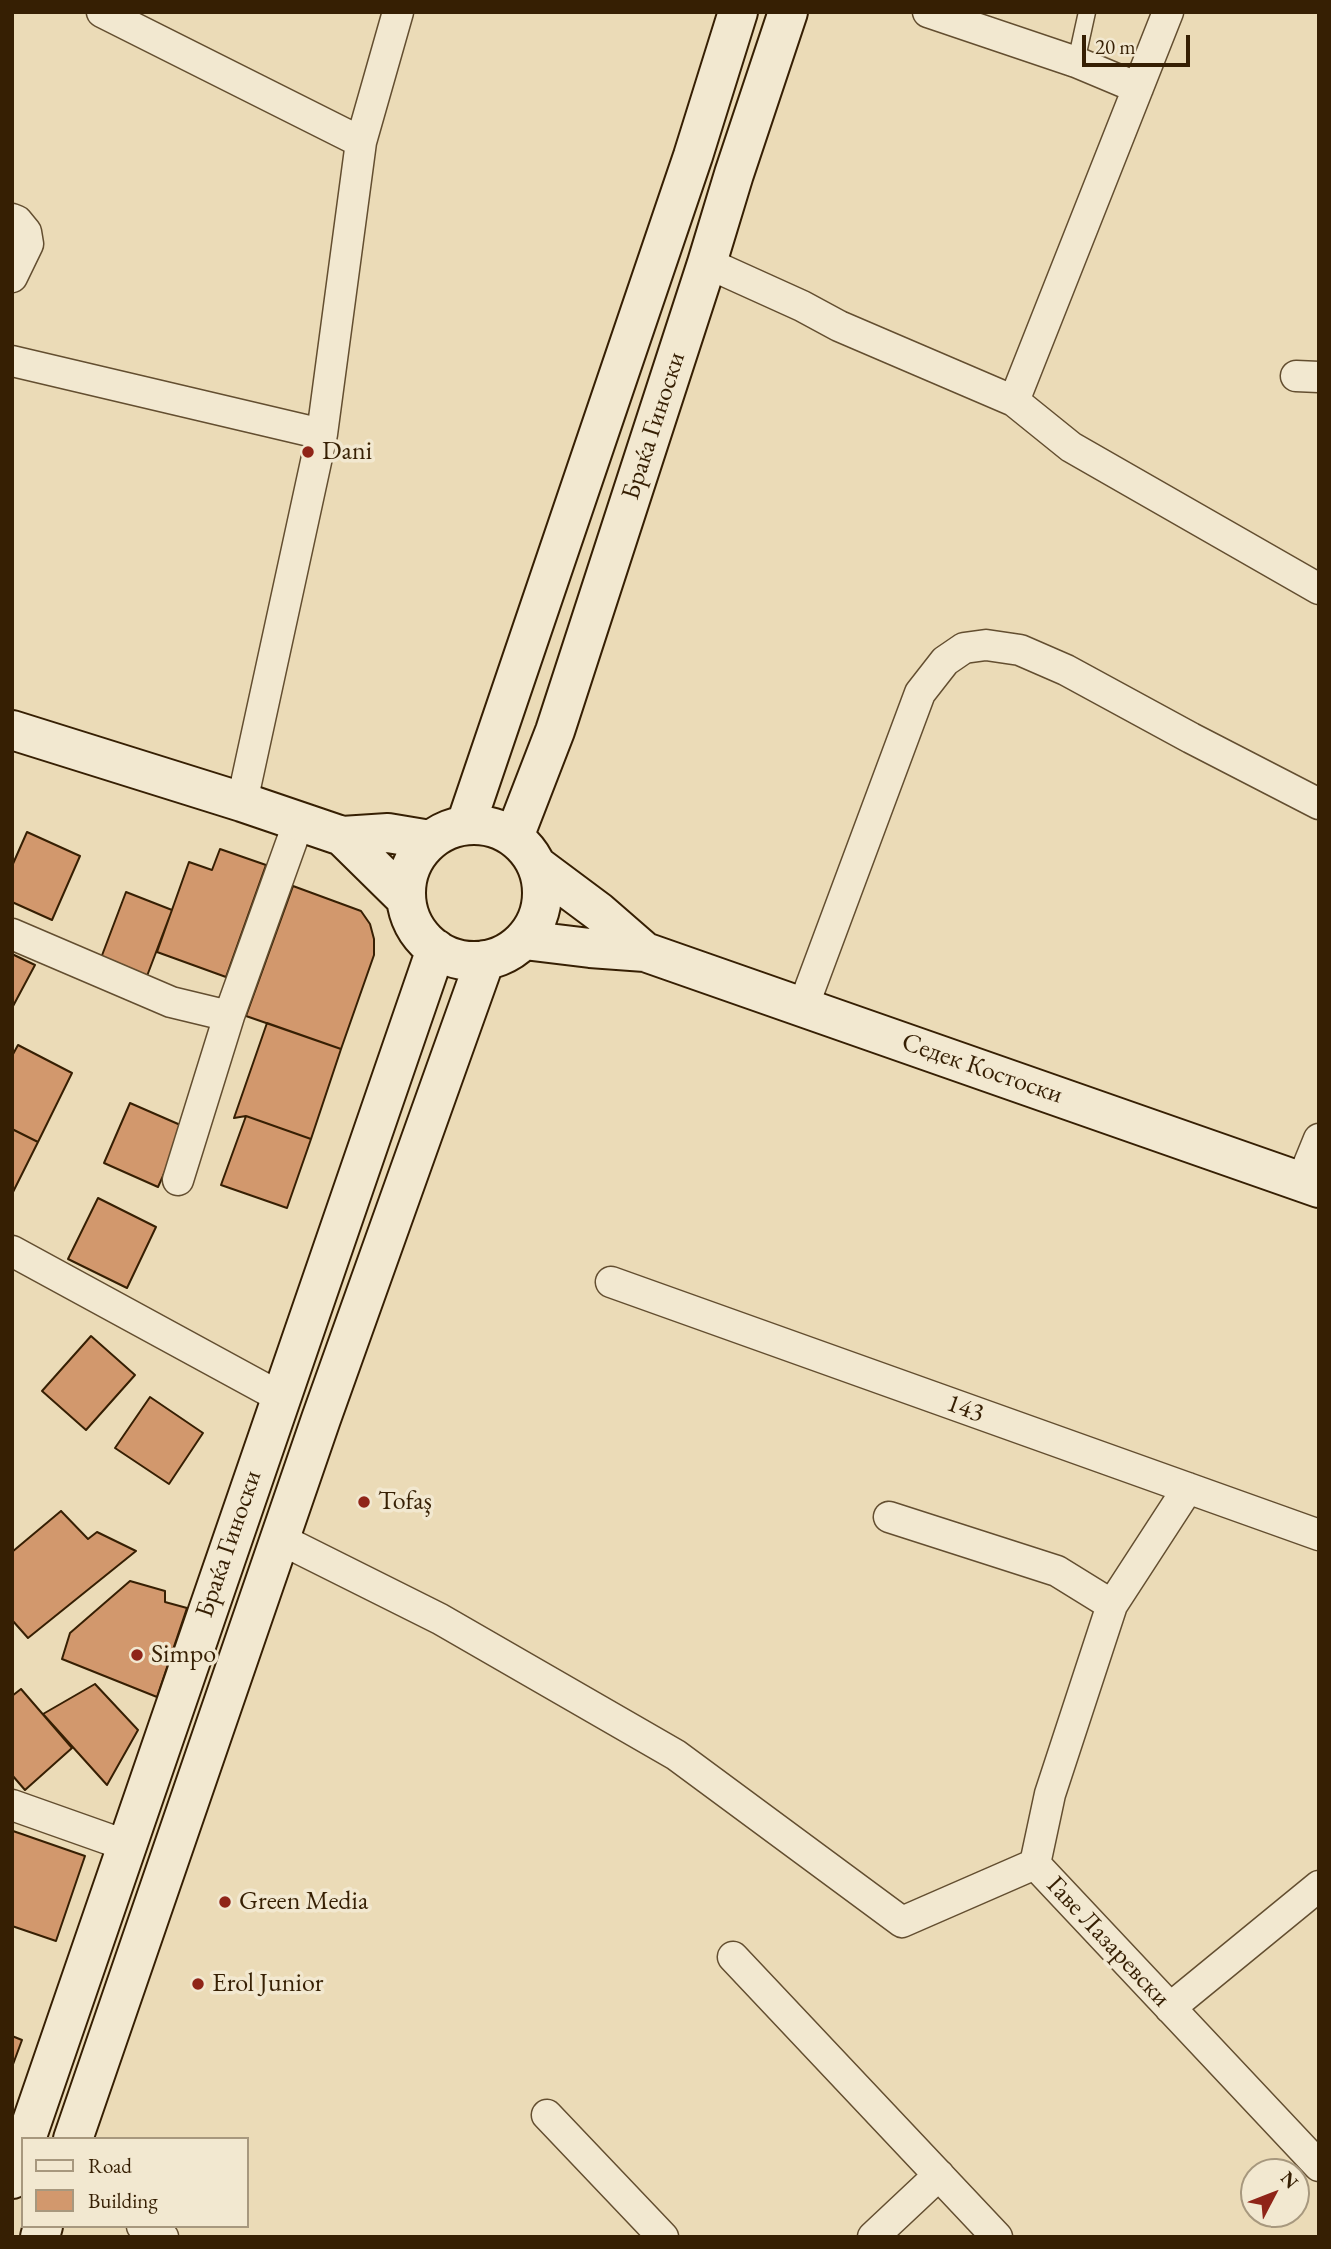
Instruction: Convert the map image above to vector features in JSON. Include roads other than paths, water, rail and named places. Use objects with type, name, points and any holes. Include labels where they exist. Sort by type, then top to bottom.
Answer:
[{"type":"main road","name":"Браќа Гиноски","points":[[466,824],[693,156],[738,12]]},
{"type":"main road","name":"Браќа Гиноски","points":[[524,940],[535,923],[541,904],[542,884],[525,851],[555,731],[788,12]]},
{"type":"main road","points":[[12,730],[342,836],[388,832],[430,840]]},
{"type":"main road","points":[[466,824],[500,829],[645,952],[524,940],[506,953],[485,960],[468,961],[451,957],[420,936],[410,917],[405,898],[407,876],[416,856],[430,840],[447,829],[466,824]]},
{"type":"main road","points":[[342,836],[405,898]]},
{"type":"main road","name":"Браќа Гиноски","points":[[27,2137],[125,1845],[436,949]]},
{"type":"main road","name":"Седек Костоски","points":[[645,952],[1310,1185]]},
{"type":"main road","name":"Браќа Гиноски","points":[[74,2137],[279,1539],[485,960]]},
{"type":"main road","points":[[12,2179],[21,2154]]},
{"type":"street","points":[[102,12],[361,142]]},
{"type":"street","points":[[242,802],[322,434],[361,142],[398,12]]},
{"type":"street","points":[[928,12],[1076,62],[1138,88]]},
{"type":"street","points":[[1014,401],[1168,12]]},
{"type":"street","points":[[12,219],[26,232],[28,244],[12,277]]},
{"type":"street","points":[[707,262],[839,326],[1014,401],[1071,447],[1319,589]]},
{"type":"street","points":[[12,361],[322,434]]},
{"type":"street","points":[[803,1007],[920,693],[945,662],[964,649],[986,645],[1020,650],[1066,670],[1319,804]]},
{"type":"street","points":[[178,1180],[229,1016],[299,821]]},
{"type":"street","points":[[12,934],[171,1002],[229,1016]]},
{"type":"street","points":[[1310,1185],[1319,1139]]},
{"type":"street","points":[[12,1251],[280,1397]]},
{"type":"street","name":"143","points":[[611,1282],[1319,1535]]},
{"type":"street","name":"Гаве Лазаревски","points":[[1188,1489],[1112,1605],[1049,1794],[1035,1864],[1319,2166]]},
{"type":"street","points":[[889,1517],[1057,1571],[1112,1605]]},
{"type":"street","points":[[279,1539],[440,1619],[676,1755],[902,1922],[1035,1864]]},
{"type":"street","points":[[12,1805],[125,1845]]},
{"type":"street","points":[[1170,2008],[1319,1886]]},
{"type":"street","points":[[733,1957],[997,2237]]},
{"type":"street","points":[[547,2115],[663,2237]]},
{"type":"street","points":[[873,2237],[939,2175]]},
{"type":"street","points":[[146,2228],[163,2237]]},
{"type":"lane","points":[[1076,62],[1087,12]]},
{"type":"place","name":"Dani","points":[[308,452]]},
{"type":"place","name":"Tofaş","points":[[364,1502]]},
{"type":"place","name":"Simpo","points":[[137,1655]]},
{"type":"place","name":"Green Media","points":[[225,1902]]},
{"type":"place","name":"Erol Junior","points":[[198,1984]]}]
